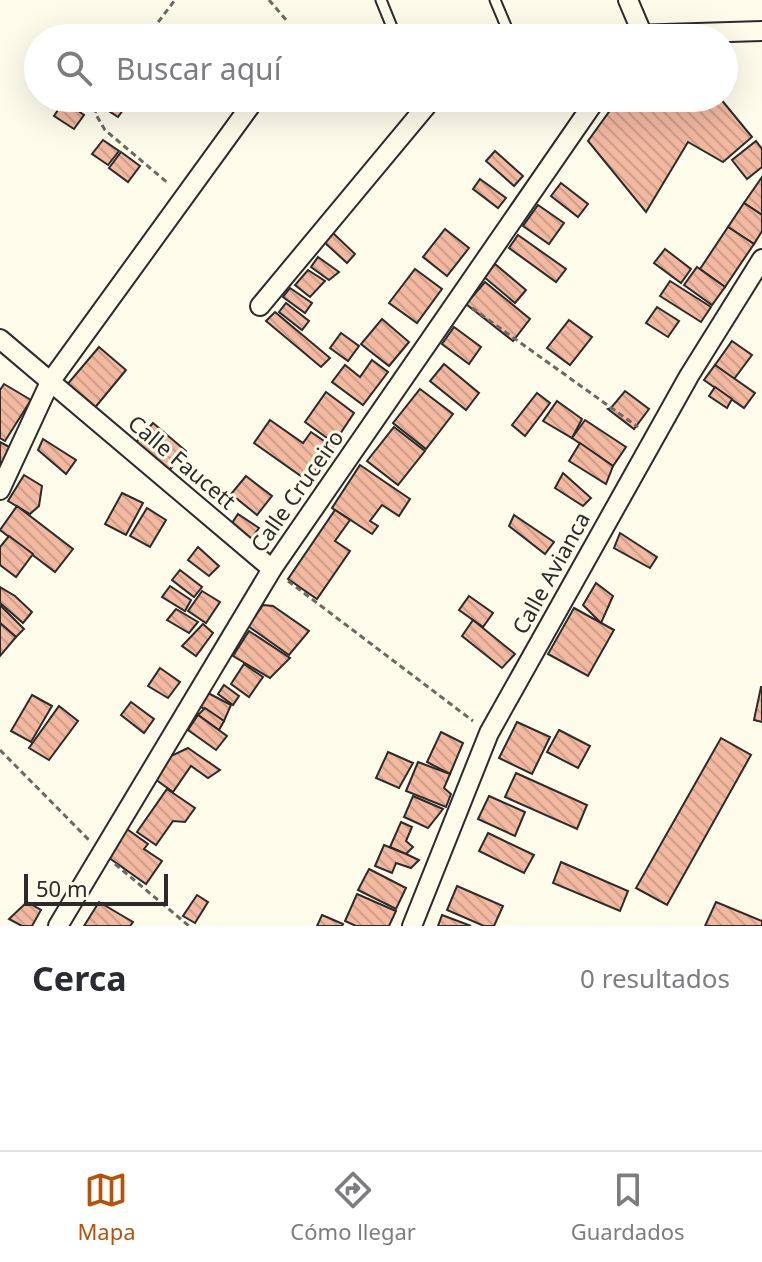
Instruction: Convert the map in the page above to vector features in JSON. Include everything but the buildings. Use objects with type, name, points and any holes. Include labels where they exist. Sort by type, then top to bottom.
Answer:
[{"type":"street","points":[[628,0],[637,24]]},
{"type":"street","points":[[738,32],[762,31]]},
{"type":"street","points":[[0,490],[50,382],[246,112]]},
{"type":"street","points":[[260,306],[421,112]]},
{"type":"street","name":"Calle Cruceiro","points":[[58,926],[272,569],[587,112]]},
{"type":"street","name":"Calle Avianca","points":[[412,926],[489,733],[655,438],[762,259]]},
{"type":"street","name":"Calle Faucett","points":[[0,339],[272,569]]},
{"type":"lane","points":[[381,0],[391,24]]},
{"type":"lane","points":[[495,0],[505,24]]},
{"type":"path","points":[[157,24],[175,0]]},
{"type":"path","points":[[269,0],[289,24]]},
{"type":"path","points":[[95,112],[105,130],[184,197]]},
{"type":"path","points":[[459,299],[655,438]]},
{"type":"path","points":[[272,569],[489,733]]}]
